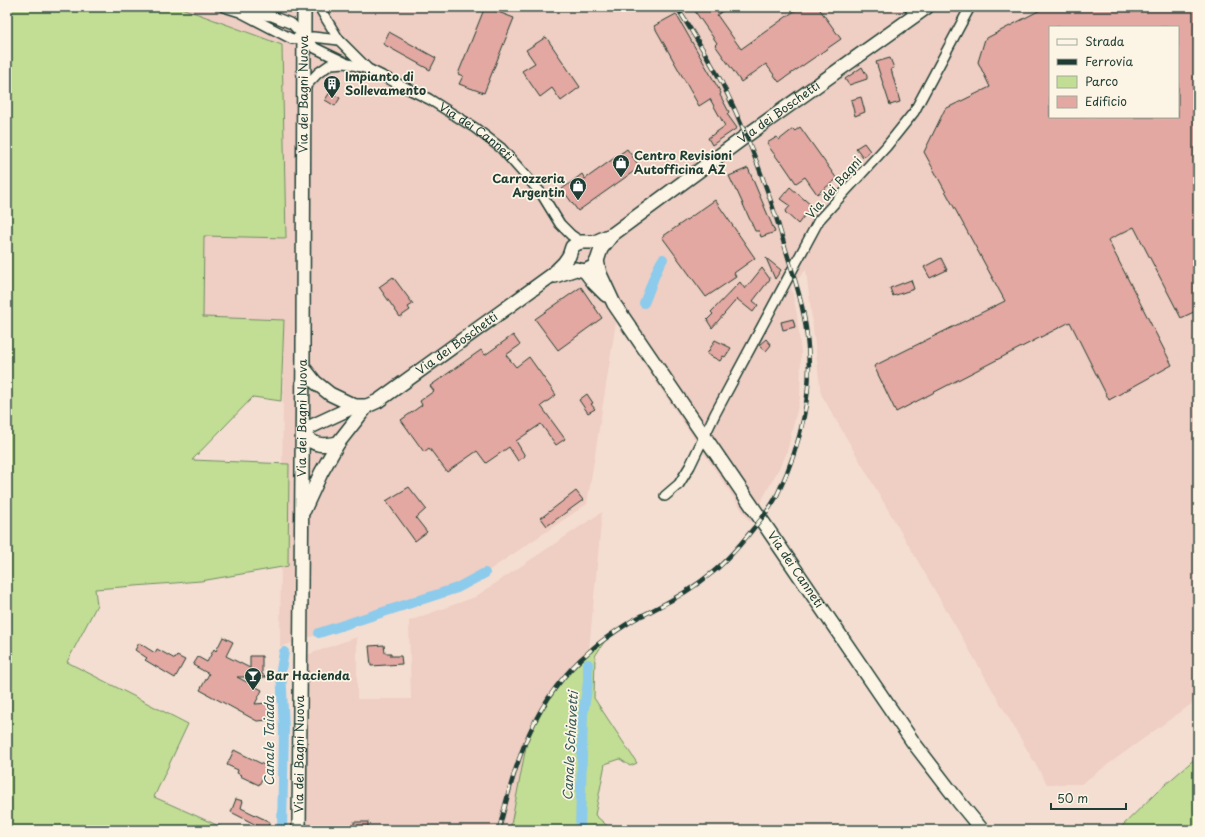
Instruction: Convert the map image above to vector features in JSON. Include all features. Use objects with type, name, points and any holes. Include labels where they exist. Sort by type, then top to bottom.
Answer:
[{"type":"street","points":[[224,7],[240,12],[292,39],[304,37],[339,40]]},
{"type":"street","points":[[240,12],[258,7]]},
{"type":"street","name":"Via dei Bagni Nuova","points":[[299,830],[303,435],[304,7]]},
{"type":"street","name":"Via dei Canneti","points":[[319,7],[339,40],[368,69]]},
{"type":"street","name":"Via dei Boschetti","points":[[303,435],[310,427],[361,406],[378,401],[546,280],[558,269],[570,254],[572,247],[584,243],[595,242],[613,234],[912,11],[927,7]]},
{"type":"street","name":"Via dei Bagni","points":[[665,496],[678,484],[690,466],[722,400],[819,220],[886,147],[914,112],[970,7]]},
{"type":"street","name":"Via dei Canneti","points":[[240,12],[272,16],[292,24],[315,48],[346,63],[368,69],[429,99],[475,128],[501,148],[541,193],[560,224],[566,238],[570,254]]},
{"type":"street","name":"Via dei Canneti","points":[[304,89],[318,73],[331,64],[346,63]]},
{"type":"street","name":"Via dei Canneti","points":[[560,224],[584,243]]},
{"type":"street","name":"Via dei Boschetti","points":[[546,280],[561,273],[593,267],[605,244],[613,234]]},
{"type":"street","points":[[584,243],[595,248],[598,258]]},
{"type":"street","points":[[570,254],[573,266],[581,270]]},
{"type":"street","name":"Via dei Canneti","points":[[598,258],[600,274],[614,304]]},
{"type":"street","name":"Via dei Canneti","points":[[581,270],[614,304],[913,742],[982,830]]},
{"type":"street","points":[[303,367],[315,382],[330,394],[361,406]]},
{"type":"street","name":"Via dei Boschetti","points":[[302,513],[321,473],[361,406]]},
{"type":"street","points":[[303,435],[310,442],[320,445],[338,443]]},
{"type":"shaded area","points":[[179,7],[1198,7],[1198,699],[1081,784],[1047,784],[821,394],[806,270],[791,286],[797,315],[801,353],[800,398],[786,455],[750,522],[616,322],[587,504],[485,573],[457,588],[280,647],[284,320],[203,317],[204,236],[286,237],[282,45]]},
{"type":"shaded area","points":[[602,512],[572,830],[307,830],[307,655],[357,637],[357,699],[411,699],[409,621],[475,597]]},
{"type":"green space","points":[[7,7],[179,7],[282,45],[286,238],[204,236],[203,317],[284,320],[281,401],[253,397],[192,460],[289,464],[288,566],[201,581],[95,589],[97,605],[67,662],[188,724],[154,797],[228,830],[7,830]]},
{"type":"green space","points":[[608,636],[595,656],[594,698],[637,763],[630,766],[620,759],[605,764],[595,815],[612,830],[510,830],[529,731],[547,699],[561,679],[588,652]]},
{"type":"green space","points":[[1198,756],[1198,830],[1118,830],[1158,791]]},
{"type":"building","points":[[485,7],[514,18],[484,93],[459,84],[463,76],[458,74]]},
{"type":"building","points":[[692,7],[728,7],[717,15],[741,49],[800,7],[818,7],[841,39],[779,82],[766,64],[741,82],[715,45],[717,43]]},
{"type":"building","points":[[1046,7],[1195,7],[1198,13],[1198,310],[1181,318],[1134,227],[1108,240],[1172,365],[1109,400],[1070,322],[896,412],[874,366],[1005,301],[924,152],[945,109],[990,87],[978,62],[985,39]]},
{"type":"building","points":[[676,14],[721,93],[720,95],[729,112],[727,114],[737,128],[712,145],[708,138],[725,126],[710,99],[699,106],[654,26]]},
{"type":"building","points":[[389,32],[436,58],[430,70],[383,44]]},
{"type":"building","points":[[546,37],[580,87],[561,101],[552,88],[540,97],[522,71],[535,63],[526,50]]},
{"type":"building","points":[[890,58],[894,68],[891,69],[900,102],[890,105],[876,62]]},
{"type":"building","points":[[862,67],[867,79],[849,85],[845,79]]},
{"type":"building","name":"Impianto di Sollevamento","points":[[330,92],[340,98],[335,106],[325,100]]},
{"type":"building","points":[[861,97],[865,112],[855,116],[851,100]]},
{"type":"building","points":[[800,127],[837,179],[817,194],[805,177],[796,183],[767,143],[777,137],[779,140],[793,129],[795,131]]},
{"type":"building","points":[[864,143],[870,151],[863,157],[856,148]]},
{"type":"building","points":[[627,149],[640,167],[578,211],[562,189],[582,174],[585,179]]},
{"type":"building","points":[[748,168],[775,232],[761,237],[759,231],[755,231],[729,176]]},
{"type":"building","points":[[790,187],[812,206],[798,224],[785,212],[790,206],[780,199]]},
{"type":"building","points":[[715,200],[755,258],[734,273],[736,277],[706,297],[662,237]]},
{"type":"building","points":[[766,258],[781,270],[775,279]]},
{"type":"building","points":[[941,258],[947,270],[930,278],[924,267]]},
{"type":"building","points":[[762,268],[770,279],[753,301],[758,305],[753,312],[737,299],[712,328],[707,320],[713,314],[711,312],[740,282],[745,289]]},
{"type":"building","points":[[393,277],[413,304],[408,307],[410,310],[400,317],[379,287]]},
{"type":"building","points":[[911,280],[914,289],[893,296],[890,288]]},
{"type":"building","points":[[581,287],[602,318],[558,350],[535,319]]},
{"type":"building","points":[[793,319],[795,327],[783,330],[781,322]]},
{"type":"building","points":[[513,335],[520,345],[506,355],[516,367],[529,357],[556,395],[541,406],[565,439],[556,445],[541,424],[516,441],[525,456],[518,461],[509,447],[486,463],[477,451],[447,472],[429,448],[424,452],[401,420],[422,405],[420,401],[434,391],[430,386],[481,350],[485,355]]},
{"type":"building","points":[[766,339],[771,345],[766,351],[759,345]]},
{"type":"building","points":[[715,340],[731,348],[725,357],[723,356],[720,361],[707,354]]},
{"type":"building","points":[[587,394],[595,409],[588,413],[579,400]]},
{"type":"building","points":[[409,487],[426,509],[416,518],[427,532],[415,541],[386,501]]},
{"type":"building","points":[[576,491],[583,500],[547,526],[541,518]]},
{"type":"building","points":[[223,637],[233,642],[226,656],[250,668],[250,656],[262,656],[262,674],[267,677],[237,677],[262,690],[255,704],[268,703],[270,720],[257,721],[200,690],[209,674],[193,665],[198,657],[207,662],[214,649],[216,651]]},
{"type":"building","points":[[139,643],[155,653],[157,649],[175,659],[177,656],[185,660],[175,678],[145,660],[147,658],[135,650]]},
{"type":"building","points":[[384,645],[385,653],[391,653],[391,656],[401,656],[402,664],[371,666],[369,646]]},
{"type":"building","points":[[234,750],[268,767],[259,785],[240,776],[241,775],[237,773],[238,770],[227,765]]},
{"type":"building","points":[[236,799],[243,801],[241,808],[270,822],[266,830],[231,812]]},
{"type":"building","points":[[354,822],[368,822],[368,830],[354,830]]},
{"type":"waterway","name":"Canale Schiavetti","points":[[644,303],[657,269],[663,259]]},
{"type":"waterway","name":"Canale Taiada","points":[[319,633],[457,588],[485,573]]},
{"type":"waterway","name":"Canale Taiada","points":[[282,830],[284,730],[281,670],[284,652]]},
{"type":"waterway","name":"Canale Schiavetti","points":[[580,830],[583,715],[588,682],[588,664]]},
{"type":"railway","points":[[499,830],[520,756],[541,710],[554,689],[571,669],[599,643],[632,621],[667,603],[706,578],[734,552],[770,508],[776,498],[793,456],[804,417],[809,377],[806,325],[779,226],[765,184],[732,103],[717,73],[677,7]]},
{"type":"place","name":"Impianto di Sollevamento","points":[[332,99]]},
{"type":"place","name":"Centro Revisioni Autofficina AZ","points":[[621,178]]},
{"type":"place","name":"Carrozzeria Argentin","points":[[578,201]]},
{"type":"place","name":"Bar Hacienda","points":[[253,691]]}]
